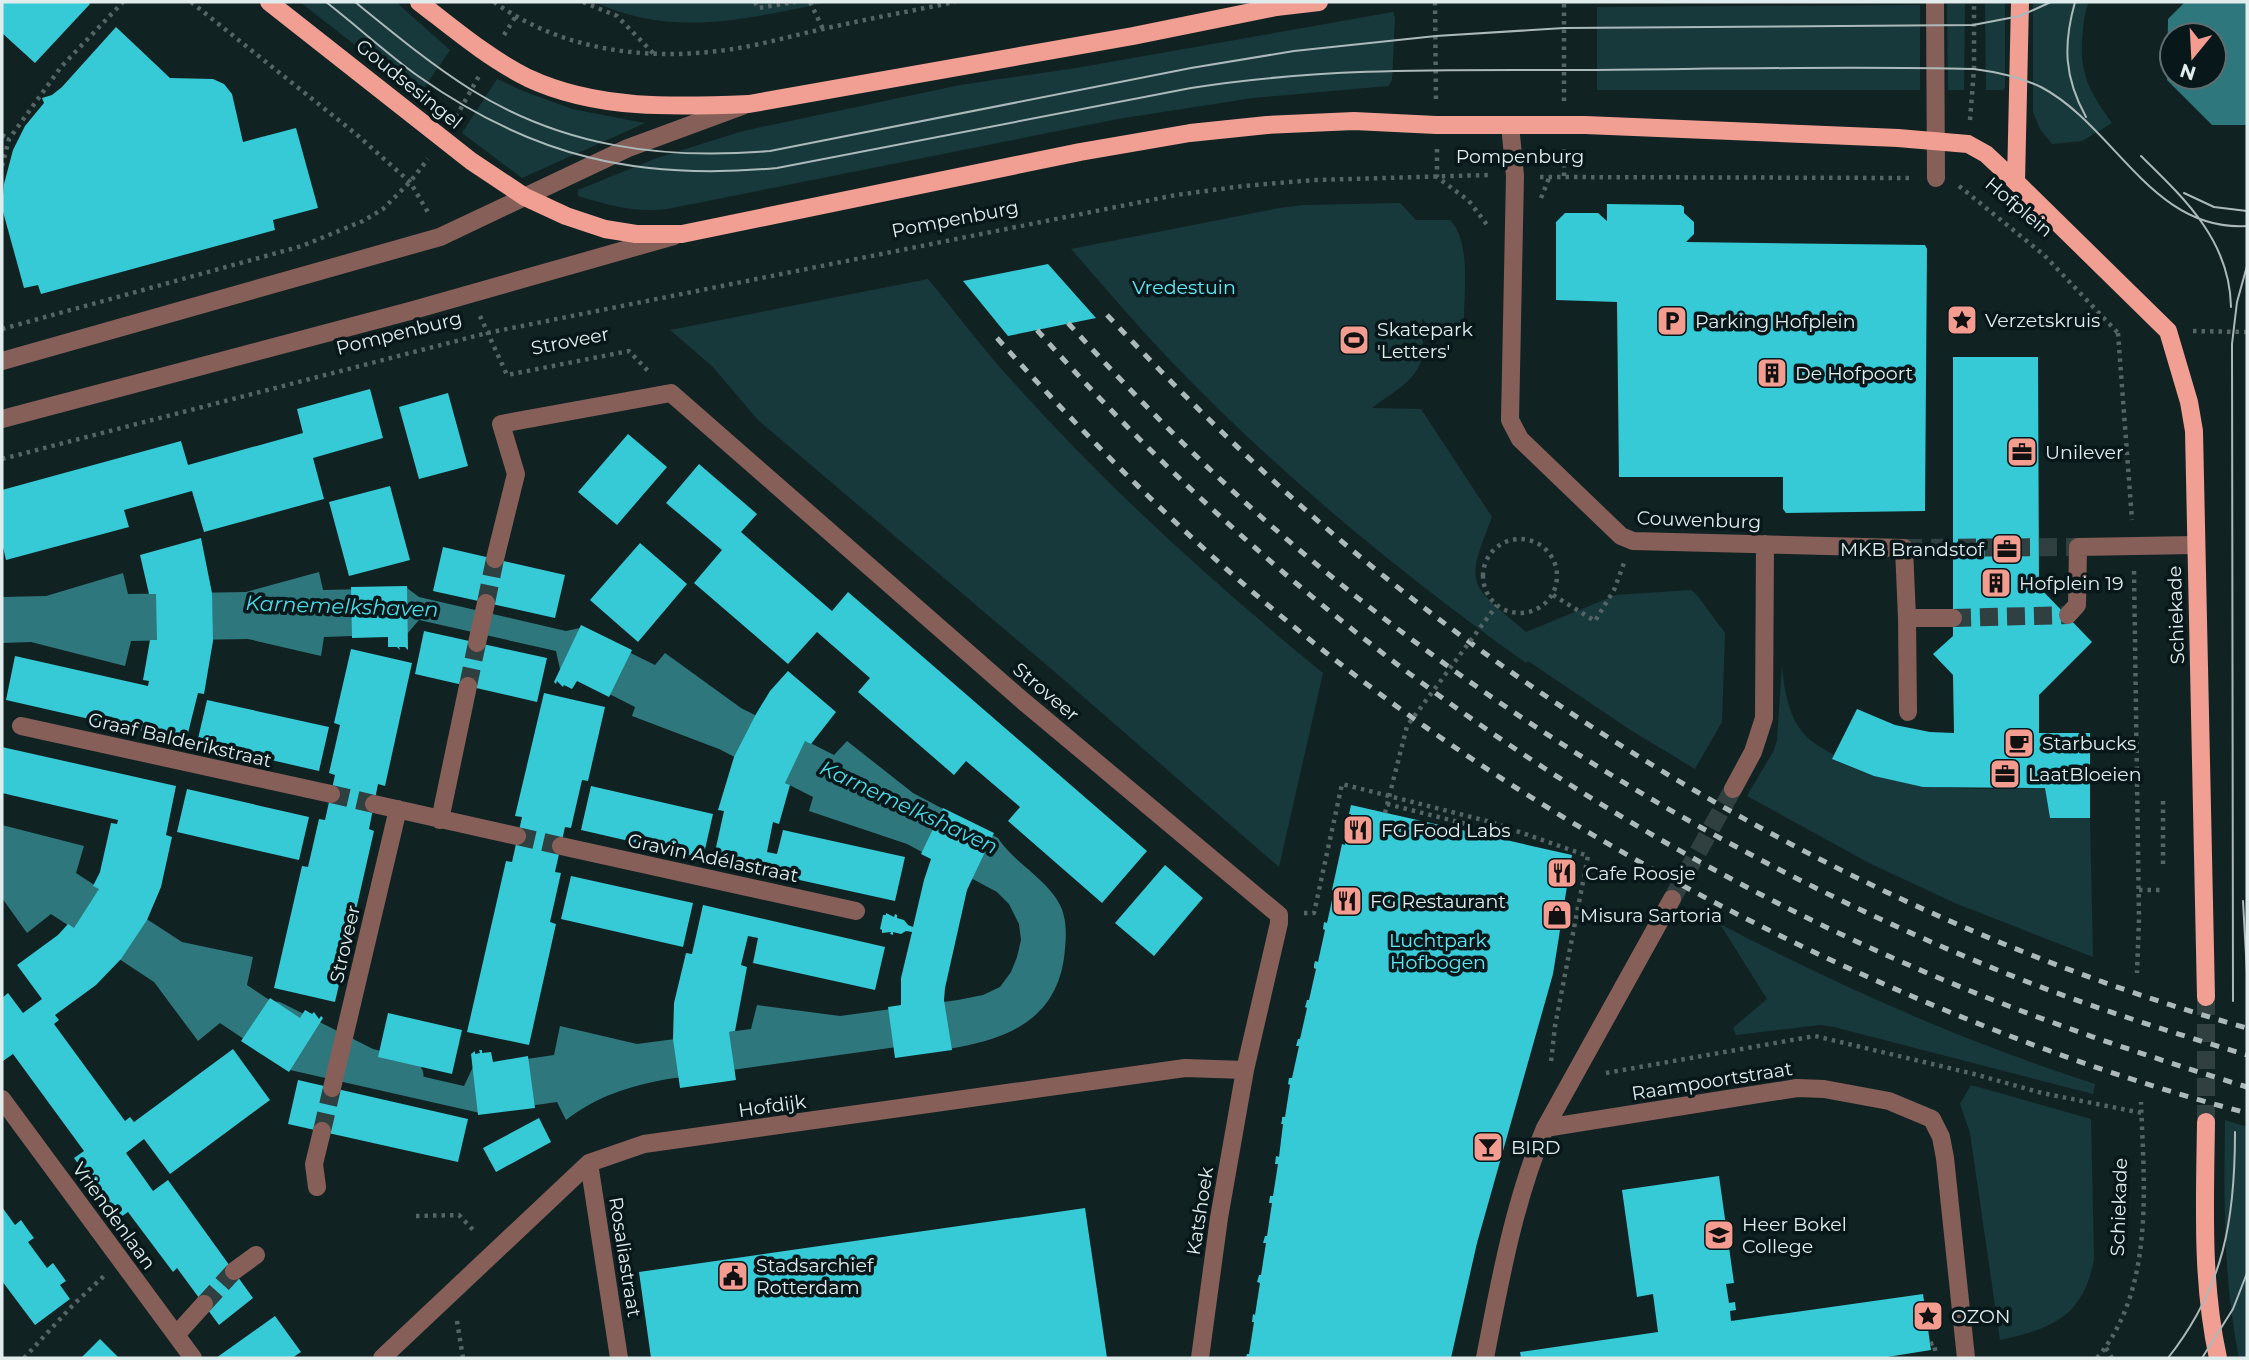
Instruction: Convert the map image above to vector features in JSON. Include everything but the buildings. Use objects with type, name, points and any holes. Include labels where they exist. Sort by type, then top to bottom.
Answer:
[{"type":"main road","name":"Goudsesingel","points":[[269,2],[443,139],[525,197]]},
{"type":"main road","points":[[419,2],[490,56],[541,83],[585,96],[635,104],[696,106],[749,104],[1133,36],[1276,7],[1319,2]]},
{"type":"main road","name":"Hofplein","points":[[2020,2],[2016,182],[2100,264]]},
{"type":"main road","name":"Pompenburg","points":[[525,197],[566,216],[614,231],[651,235],[682,234],[1080,152],[1190,133],[1332,122],[1564,125],[1936,140],[1968,144],[1986,154],[2016,182]]},
{"type":"main road","name":"Schiekade","points":[[2100,264],[2168,331],[2189,402],[2194,431],[2206,997]]},
{"type":"main road","points":[[2206,1122],[2204,1235],[2218,1358]]},
{"type":"street","points":[[1935,2],[1936,178]]},
{"type":"street","points":[[2,362],[440,237],[628,148],[749,104]]},
{"type":"street","name":"Couwenburg","points":[[1510,125],[1515,176],[1510,419],[1520,439],[1621,536],[1648,543],[1904,548],[1908,712]]},
{"type":"street","name":"Pompenburg","points":[[2,419],[410,311],[682,234]]},
{"type":"street","points":[[495,559],[516,474],[501,424],[671,393]]},
{"type":"street","name":"Stroveer","points":[[671,393],[1023,701],[1279,915]]},
{"type":"street","points":[[1733,789],[1753,752],[1764,719],[1765,544]]},
{"type":"street","points":[[2067,615],[2077,605],[2078,547],[2195,545]]},
{"type":"street","points":[[477,643],[486,603]]},
{"type":"street","points":[[1907,618],[1953,618]]},
{"type":"street","points":[[440,820],[468,686]]},
{"type":"street","name":"Graaf Balderikstraat","points":[[21,726],[331,794]]},
{"type":"street","points":[[374,804],[517,836]]},
{"type":"street","name":"Stroveer","points":[[332,1088],[398,809]]},
{"type":"street","name":"Gravin Adélastraat","points":[[561,846],[856,911]]},
{"type":"street","points":[[1485,1358],[1517,1204],[1545,1128],[1672,899]]},
{"type":"street","points":[[1245,1070],[1279,915]]},
{"type":"street","name":"Hofdijk","points":[[382,1358],[589,1163],[644,1144],[1185,1068],[1245,1070]]},
{"type":"street","name":"Katshoek","points":[[1199,1358],[1219,1218],[1245,1070]]},
{"type":"street","name":"Raampoortstraat","points":[[1545,1128],[1797,1088],[1824,1089],[1889,1101],[1932,1119],[1941,1137],[1945,1158],[1966,1358]]},
{"type":"street","name":"Vriendenlaan","points":[[2,1099],[193,1358]]},
{"type":"street","points":[[317,1187],[314,1164],[322,1131]]},
{"type":"street","name":"Rosaliastraat","points":[[589,1163],[619,1358]]},
{"type":"street","points":[[234,1271],[256,1255]]},
{"type":"street","points":[[176,1335],[204,1304]]},
{"type":"path","points":[[2,166],[9,139],[61,67],[122,2]]},
{"type":"path","points":[[191,2],[356,134],[410,182]]},
{"type":"path","points":[[494,2],[516,16],[579,43],[614,50],[675,55],[718,51],[955,2]]},
{"type":"path","points":[[583,2],[617,16],[655,54]]},
{"type":"path","points":[[755,2],[758,8],[794,2]]},
{"type":"path","points":[[810,2],[822,29]]},
{"type":"path","points":[[1435,2],[1437,177],[1469,201],[1491,230]]},
{"type":"path","points":[[1564,2],[1564,176]]},
{"type":"path","name":"Hofplein","points":[[1974,2],[1974,69],[1962,187],[2044,255],[2118,333]]},
{"type":"path","points":[[2,330],[302,246],[363,221],[383,209],[410,182],[443,139],[516,16]]},
{"type":"path","points":[[2,135],[9,139]]},
{"type":"path","name":"Pompenburg","points":[[2,458],[487,333],[1176,195],[1314,180],[1437,177],[1936,178]]},
{"type":"path","name":"Stroveer","points":[[487,333],[507,374],[629,351],[671,393]]},
{"type":"path","name":"Schiekade","points":[[2118,333],[2134,545],[2139,890],[2137,973]]},
{"type":"path","points":[[1531,541],[1542,546],[1556,565],[1557,577],[1553,595],[1541,607],[1530,612],[1507,611],[1497,604],[1485,587],[1485,566],[1497,548],[1507,542],[1531,541]]},
{"type":"path","points":[[1553,595],[1595,621],[1614,590]]},
{"type":"path","points":[[1385,813],[1407,726],[1497,604]]},
{"type":"path","points":[[1279,915],[1314,913],[1342,784],[1491,822],[1588,856],[1555,1026],[1551,1064]]},
{"type":"path","points":[[2163,801],[2164,867]]},
{"type":"path","points":[[1387,804],[1490,830],[1491,822]]},
{"type":"path","points":[[2139,890],[2164,890]]},
{"type":"path","name":"Schiekade","points":[[2097,1358],[2106,1348],[2123,1314],[2137,1269],[2143,1216],[2141,1102]]},
{"type":"path","points":[[416,1216],[459,1215],[477,1233]]},
{"type":"path","points":[[24,1358],[74,1304],[121,1260]]},
{"type":"path","points":[[1930,1344],[1934,1343],[1936,1354]]},
{"type":"path","points":[[2106,1348],[2112,1358]]},
{"type":"green space","points":[[300,2],[396,2],[450,50],[419,95]]},
{"type":"green space","points":[[595,2],[829,2],[740,19],[682,22],[654,20]]},
{"type":"green space","points":[[2033,2],[2089,2],[2083,29],[2084,68],[2091,90],[2112,123],[2082,141],[2052,144],[2040,129],[2033,112]]},
{"type":"green space","points":[[2003,3],[2005,88],[1986,90],[1985,4]]},
{"type":"green space","points":[[1947,4],[1965,4],[1964,90],[1948,90]]},
{"type":"green space","points":[[1920,5],[1920,90],[1597,90],[1597,7]]},
{"type":"green space","points":[[1393,12],[1392,80],[1388,86],[1253,98],[1118,119],[667,209],[633,209],[578,196],[578,190],[657,158],[743,131],[960,85],[1076,68]]},
{"type":"green space","points":[[497,79],[572,109],[645,123],[522,178],[462,133]]},
{"type":"green space","name":"Vredestuin","points":[[1400,203],[1416,220],[1450,220],[1457,229],[1464,253],[1464,320],[1460,327],[1427,325],[1422,318],[1423,352],[1419,366],[1401,387],[1372,408],[1421,409],[1492,517],[1477,558],[1477,583],[1493,603],[1526,632],[1616,595],[1691,590],[1697,595],[1725,633],[1722,722],[1695,769],[1632,731],[1528,661],[1526,663],[1384,556],[1294,480],[1208,399],[1071,249],[1279,208]]},
{"type":"green space","points":[[928,279],[1002,369],[1086,460],[1202,569],[1323,673],[1279,867],[758,420],[712,366],[670,330]]},
{"type":"green space","points":[[1782,665],[1792,715],[1809,739],[1834,755],[1832,759],[1911,784],[1962,788],[2045,788],[2050,818],[2090,818],[2093,957],[1955,903],[1869,863],[1747,796],[1777,740]]},
{"type":"green space","points":[[1720,924],[1811,970],[1904,1012],[1998,1050],[2095,1084],[2093,1094],[1834,1027],[1820,1025],[1736,1035],[1733,1028],[1767,999]]},
{"type":"green space","points":[[1971,1085],[2091,1119],[2094,1259],[2089,1279],[2082,1295],[2062,1317],[2035,1331],[2000,1340],[1970,1133],[1960,1104]]},
{"type":"green space","points":[[2225,1120],[2247,1127],[2247,1358],[2239,1358],[2227,1269]]},
{"type":"water","points":[[2185,2],[2247,2],[2247,125],[2212,125],[2178,91],[2228,91],[2228,21],[2168,21]]},
{"type":"water","points":[[319,572],[323,590],[407,588],[419,597],[566,631],[580,628],[655,665],[665,653],[741,708],[834,755],[847,741],[913,793],[998,838],[1054,895],[1063,911],[1066,938],[1064,958],[1056,986],[1043,1008],[1024,1024],[977,1043],[899,1056],[897,1047],[668,1079],[614,1093],[590,1104],[566,1120],[557,1102],[480,1113],[290,1070],[220,1023],[198,1041],[154,982],[51,914],[27,933],[2,898],[2,825],[84,846],[76,873],[182,942],[253,957],[247,985],[313,1029],[317,1035],[316,1052],[464,1086],[473,1067],[554,1055],[560,1026],[637,1044],[751,1029],[757,1005],[840,1016],[958,1000],[983,995],[1000,987],[1011,972],[1017,957],[1021,940],[1019,924],[1009,904],[997,892],[907,844],[809,811],[813,797],[719,749],[632,716],[635,707],[560,669],[556,651],[419,620],[407,634],[324,637],[321,656],[248,639],[131,641],[125,666],[31,642],[2,643],[2,597],[46,596],[123,573],[128,594],[246,592]]},
{"type":"waterway","name":"Karnemelkshaven","points":[[275,1019],[366,1065],[406,1076]]},
{"type":"tunnel","points":[[1904,548],[2078,547]]},
{"type":"tunnel","points":[[486,603],[495,559]]},
{"type":"tunnel","points":[[1953,618],[2068,615]]},
{"type":"tunnel","points":[[468,686],[477,643]]},
{"type":"tunnel","points":[[1672,899],[1733,789]]},
{"type":"tunnel","points":[[331,794],[374,804]]},
{"type":"tunnel","points":[[517,836],[561,846]]},
{"type":"tunnel","points":[[2206,997],[2206,1122]]},
{"type":"tunnel","points":[[322,1131],[332,1088]]},
{"type":"tunnel","points":[[204,1304],[234,1271]]},
{"type":"tram line","points":[[326,2],[394,58],[461,104],[545,144],[588,157],[633,166],[726,171],[777,168],[1191,88],[1290,76],[1439,70],[1974,69],[2033,83],[2067,104],[2160,195],[2185,212],[2214,223],[2247,226]]},
{"type":"tram line","points":[[355,2],[455,79],[505,109],[577,136],[614,145],[691,153],[770,151],[1191,68],[1294,51],[1436,36],[1564,28],[1973,25],[2020,16],[2051,2]]},
{"type":"tram line","points":[[2075,2],[2067,47],[2068,61],[2073,88],[2086,117]]},
{"type":"tram line","points":[[2141,156],[2189,205],[2214,242],[2229,283],[2231,307]]},
{"type":"tram line","points":[[2184,193],[2214,207],[2247,211]]},
{"type":"tram line","points":[[2233,1001],[2232,344],[2237,302],[2247,266]]},
{"type":"tram line","points":[[2243,901],[2247,973]]},
{"type":"tram line","points":[[2168,1358],[2187,1332],[2214,1278],[2229,1223],[2235,1132]]},
{"type":"tram line","points":[[2202,1358],[2233,1309],[2247,1273]]},
{"type":"railway","points":[[1107,315],[1234,444],[1370,565],[1468,641],[1571,713],[1676,780],[1785,841],[1897,897],[2012,947],[2128,991],[2247,1028]]},
{"type":"railway","points":[[1068,323],[1141,401],[1216,475],[1268,523],[1351,592],[1436,658],[1615,777],[1708,832],[1901,928],[2061,995],[2247,1055]]},
{"type":"railway","points":[[1037,330],[1132,432],[1233,528],[1338,618],[1448,702],[1563,780],[1682,852],[1805,917],[1932,975],[2088,1035],[2247,1087]]},
{"type":"railway","points":[[997,338],[1131,479],[1202,547],[1275,611],[1408,715],[1548,808],[1695,892],[1770,931],[1895,989],[1993,1030],[2094,1067],[2247,1113]]},
{"type":"place","name":"Verzetskruis","points":[[1962,320]]},
{"type":"place","name":"Parking Hofplein","points":[[1672,321]]},
{"type":"place","name":"Skatepark 'Letters'","points":[[1354,340]]},
{"type":"place","name":"De Hofpoort","points":[[1772,373]]},
{"type":"place","name":"Unilever","points":[[2022,452]]},
{"type":"place","name":"MKB Brandstof","points":[[2007,549]]},
{"type":"place","name":"Hofplein 19","points":[[1996,583]]},
{"type":"place","name":"Starbucks","points":[[2019,743]]},
{"type":"place","name":"LaatBloeien","points":[[2005,774]]},
{"type":"place","name":"FG Food Labs","points":[[1358,830]]},
{"type":"place","name":"Cafe Roosje","points":[[1562,873]]},
{"type":"place","name":"FG Restaurant","points":[[1347,901]]},
{"type":"place","name":"Misura Sartoria","points":[[1557,915]]},
{"type":"place","name":"BIRD","points":[[1488,1147]]},
{"type":"place","name":"Heer Bokel College","points":[[1719,1235]]},
{"type":"place","name":"Stadsarchief Rotterdam","points":[[733,1276]]},
{"type":"place","name":"OZON","points":[[1928,1316]]},
{"type":"park label","name":"Luchtpark Hofbogen","points":[[1438,951]]}]
